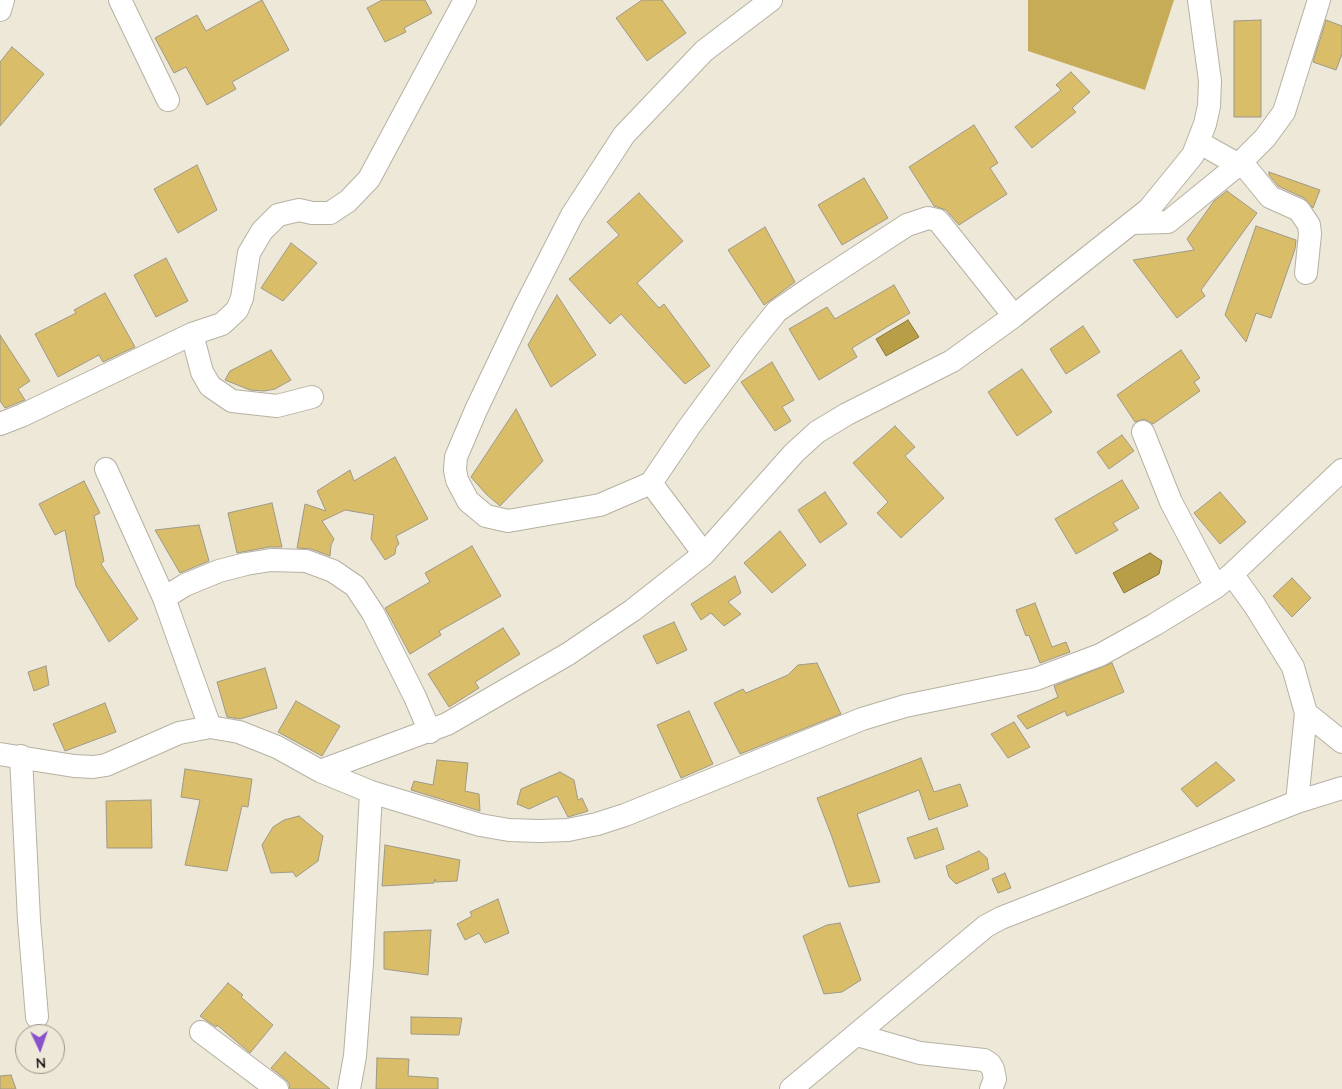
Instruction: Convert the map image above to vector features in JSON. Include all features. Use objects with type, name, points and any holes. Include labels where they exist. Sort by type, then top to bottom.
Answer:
[{"type":"street","points":[[0,10],[2,0]]},
{"type":"street","points":[[120,0],[168,100]]},
{"type":"street","points":[[0,424],[23,415],[192,334],[222,324],[237,310],[242,298],[249,253],[262,231],[278,215],[299,210],[312,214],[330,213],[348,201],[368,178],[466,0]]},
{"type":"street","points":[[771,0],[704,51],[624,135],[568,224],[525,307],[456,457],[455,470],[457,480],[468,501],[486,516],[508,521],[600,505],[651,483],[689,427],[777,311],[808,288],[907,225],[928,218],[937,220],[1014,316]]},
{"type":"street","points":[[320,771],[430,732],[568,654],[633,610],[704,554],[794,453],[817,432],[847,414],[952,360],[1014,316],[1149,209],[1193,155],[1205,124],[1209,106],[1210,81],[1199,0]]},
{"type":"street","points":[[1133,222],[1168,222],[1238,165],[1264,138],[1284,112],[1319,0]]},
{"type":"street","points":[[1198,142],[1248,170],[1270,197],[1299,210],[1308,225],[1310,247],[1306,273]]},
{"type":"street","points":[[192,334],[202,372],[210,386],[232,401],[277,406],[312,397]]},
{"type":"street","points":[[1143,432],[1171,502],[1224,580],[1255,606],[1293,666],[1306,713],[1297,802]]},
{"type":"street","points":[[106,469],[164,598],[210,727]]},
{"type":"street","points":[[37,1017],[29,920],[10,755],[74,766],[93,767],[106,765],[179,733],[210,727],[239,732],[277,747],[320,771],[371,792],[480,825],[509,830],[539,832],[568,830],[597,824],[625,815],[862,719],[905,706],[1036,679],[1100,655],[1154,625],[1224,580],[1342,470]]},
{"type":"street","points":[[651,483],[704,554]]},
{"type":"street","points":[[164,598],[185,585],[219,571],[246,564],[272,560],[306,561],[333,571],[354,586],[373,613],[415,697],[430,732]]},
{"type":"street","points":[[1306,713],[1342,742]]},
{"type":"street","points":[[791,1089],[974,934],[1000,918],[1297,802],[1342,788]]},
{"type":"street","points":[[349,1089],[355,1056],[362,963],[371,792]]},
{"type":"street","points":[[201,1032],[277,1089]]},
{"type":"street","points":[[857,1035],[920,1053],[984,1060],[990,1064],[993,1070],[995,1079],[992,1089]]},
{"type":"shaded area","points":[[1028,0],[1174,0],[1145,90],[1028,51]]},
{"type":"shaded area","points":[[908,320],[919,337],[886,356],[876,339]]},
{"type":"shaded area","points":[[1150,553],[1162,561],[1159,574],[1124,593],[1113,573]]},
{"type":"building","points":[[262,0],[289,50],[232,82],[236,89],[207,105],[186,67],[174,73],[155,38],[197,15],[206,31]]},
{"type":"building","points":[[382,0],[425,0],[432,13],[404,28],[406,32],[385,42],[367,8]]},
{"type":"building","points":[[642,0],[662,0],[686,33],[647,61],[616,18]]},
{"type":"building","points":[[1261,20],[1261,117],[1234,117],[1234,21]]},
{"type":"building","points":[[1326,20],[1342,26],[1342,54],[1336,70],[1313,62]]},
{"type":"building","points":[[12,47],[44,74],[0,126],[0,62]]},
{"type":"building","points":[[1071,72],[1090,92],[1072,108],[1076,112],[1032,148],[1015,127],[1061,90],[1056,85]]},
{"type":"building","points":[[974,125],[998,163],[990,168],[1007,194],[959,225],[946,210],[934,206],[909,167]]},
{"type":"building","points":[[197,165],[217,210],[178,233],[154,189]]},
{"type":"building","points":[[1269,172],[1320,190],[1313,208],[1304,198],[1278,186],[1269,175]]},
{"type":"building","points":[[864,178],[888,218],[842,245],[818,205]]},
{"type":"building","points":[[1227,191],[1257,213],[1201,290],[1205,296],[1177,318],[1133,260],[1194,250],[1187,239],[1214,201]]},
{"type":"building","points":[[639,193],[683,241],[637,283],[659,308],[664,304],[710,366],[685,384],[621,314],[610,324],[569,279],[619,235],[607,222]]},
{"type":"building","points":[[1256,226],[1296,240],[1295,249],[1271,318],[1256,313],[1246,342],[1225,315]]},
{"type":"building","points":[[765,227],[795,282],[764,305],[728,250]]},
{"type":"building","points":[[291,243],[317,263],[283,301],[261,288]]},
{"type":"building","points":[[166,258],[188,301],[156,317],[134,275]]},
{"type":"building","points":[[894,285],[910,313],[852,348],[857,357],[819,380],[789,329],[827,307],[835,319]]},
{"type":"building","points":[[105,293],[135,347],[103,362],[99,355],[58,377],[35,334],[76,313],[74,310]]},
{"type":"building","points":[[557,295],[596,355],[551,387],[528,345]]},
{"type":"building","points":[[1083,326],[1100,352],[1066,374],[1050,349]]},
{"type":"building","points":[[0,335],[30,381],[18,389],[25,400],[5,408],[0,401]]},
{"type":"building","points":[[271,350],[291,380],[275,389],[264,391],[250,390],[225,380],[230,371]]},
{"type":"building","points":[[1181,350],[1200,378],[1194,382],[1200,391],[1153,424],[1144,419],[1135,422],[1117,395]]},
{"type":"building","points":[[772,362],[794,400],[782,407],[791,421],[775,431],[741,382]]},
{"type":"building","points":[[1022,369],[1052,412],[1017,436],[988,392]]},
{"type":"building","points":[[516,409],[543,461],[500,506],[471,477]]},
{"type":"building","points":[[895,426],[915,447],[905,456],[944,498],[901,538],[877,513],[888,502],[853,463]]},
{"type":"building","points":[[1122,435],[1134,451],[1109,469],[1097,452]]},
{"type":"building","points":[[395,457],[428,519],[396,536],[399,544],[396,547],[395,554],[385,560],[371,539],[374,515],[345,510],[322,521],[334,539],[331,545],[330,556],[311,549],[297,548],[305,504],[326,511],[317,491],[350,470],[354,481]]},
{"type":"building","points":[[1122,480],[1139,508],[1113,523],[1118,530],[1076,554],[1055,519]]},
{"type":"building","points":[[84,481],[100,513],[94,516],[104,561],[101,564],[138,619],[109,642],[76,586],[65,530],[55,535],[39,504]]},
{"type":"building","points":[[825,492],[847,524],[820,543],[798,510]]},
{"type":"building","points":[[1220,492],[1246,522],[1220,544],[1194,513]]},
{"type":"building","points":[[272,503],[282,547],[269,547],[237,553],[228,513]]},
{"type":"building","points":[[199,525],[209,561],[180,573],[155,530]]},
{"type":"building","points":[[780,531],[806,565],[772,593],[744,563]]},
{"type":"building","points":[[472,546],[501,596],[439,631],[441,635],[410,654],[385,608],[430,582],[425,573]]},
{"type":"building","points":[[735,576],[741,593],[728,602],[741,614],[724,626],[711,613],[701,620],[691,604]]},
{"type":"building","points":[[1292,578],[1311,598],[1292,617],[1273,596]]},
{"type":"building","points":[[1035,603],[1052,647],[1066,642],[1070,652],[1040,663],[1029,635],[1026,636],[1016,610]]},
{"type":"building","points":[[674,622],[687,650],[657,664],[643,636]]},
{"type":"building","points":[[503,628],[520,654],[475,682],[479,688],[449,707],[428,674]]},
{"type":"building","points":[[817,663],[841,714],[740,754],[714,703],[743,689],[746,693],[788,675],[798,665]]},
{"type":"building","points":[[1112,663],[1124,692],[1067,716],[1065,711],[1027,729],[1017,716],[1058,697],[1054,686]]},
{"type":"building","points":[[46,666],[49,685],[34,691],[28,672]]},
{"type":"building","points":[[265,668],[277,708],[240,719],[227,717],[217,682]]},
{"type":"building","points":[[296,701],[340,726],[322,756],[278,732]]},
{"type":"building","points":[[105,703],[116,732],[65,751],[53,724]]},
{"type":"building","points":[[689,711],[713,764],[681,778],[657,725]]},
{"type":"building","points":[[1014,722],[1030,747],[1008,758],[991,734]]},
{"type":"building","points":[[921,758],[934,792],[960,784],[968,806],[929,820],[919,790],[857,814],[880,882],[849,887],[817,798]]},
{"type":"building","points":[[437,760],[468,763],[465,791],[479,794],[480,811],[411,790],[414,781],[433,785]]},
{"type":"building","points":[[1216,762],[1235,780],[1197,807],[1181,789]]},
{"type":"building","points":[[185,769],[252,779],[248,807],[242,806],[227,871],[185,865],[200,800],[181,797]]},
{"type":"building","points":[[560,772],[574,780],[578,800],[582,798],[588,811],[568,817],[557,796],[529,809],[517,804],[521,789]]},
{"type":"building","points":[[151,800],[152,848],[107,848],[106,801]]},
{"type":"building","points":[[299,816],[323,836],[318,861],[296,877],[293,872],[271,873],[262,845],[273,827],[284,820]]},
{"type":"building","points":[[937,828],[944,849],[915,859],[907,838]]},
{"type":"building","points":[[385,845],[460,860],[457,881],[436,882],[435,879],[434,883],[382,886]]},
{"type":"building","points":[[979,851],[987,858],[989,869],[956,884],[949,877],[946,866]]},
{"type":"building","points":[[1005,873],[1011,888],[998,893],[992,879]]},
{"type":"building","points":[[498,899],[509,933],[485,943],[479,933],[465,940],[457,924],[472,916],[470,912]]},
{"type":"building","points":[[840,923],[861,980],[842,992],[824,994],[803,936],[827,925]]},
{"type":"building","points":[[431,930],[428,975],[384,969],[384,932]]},
{"type":"building","points":[[228,983],[273,1025],[250,1053],[217,1025],[216,1027],[200,1016]]},
{"type":"building","points":[[411,1017],[462,1018],[459,1035],[411,1034]]},
{"type":"building","points":[[285,1052],[330,1089],[290,1089],[289,1083],[271,1068]]},
{"type":"building","points":[[377,1058],[409,1059],[408,1076],[438,1078],[438,1089],[376,1089]]},
{"type":"building","points":[[11,1075],[16,1089],[0,1089],[0,1076]]}]
